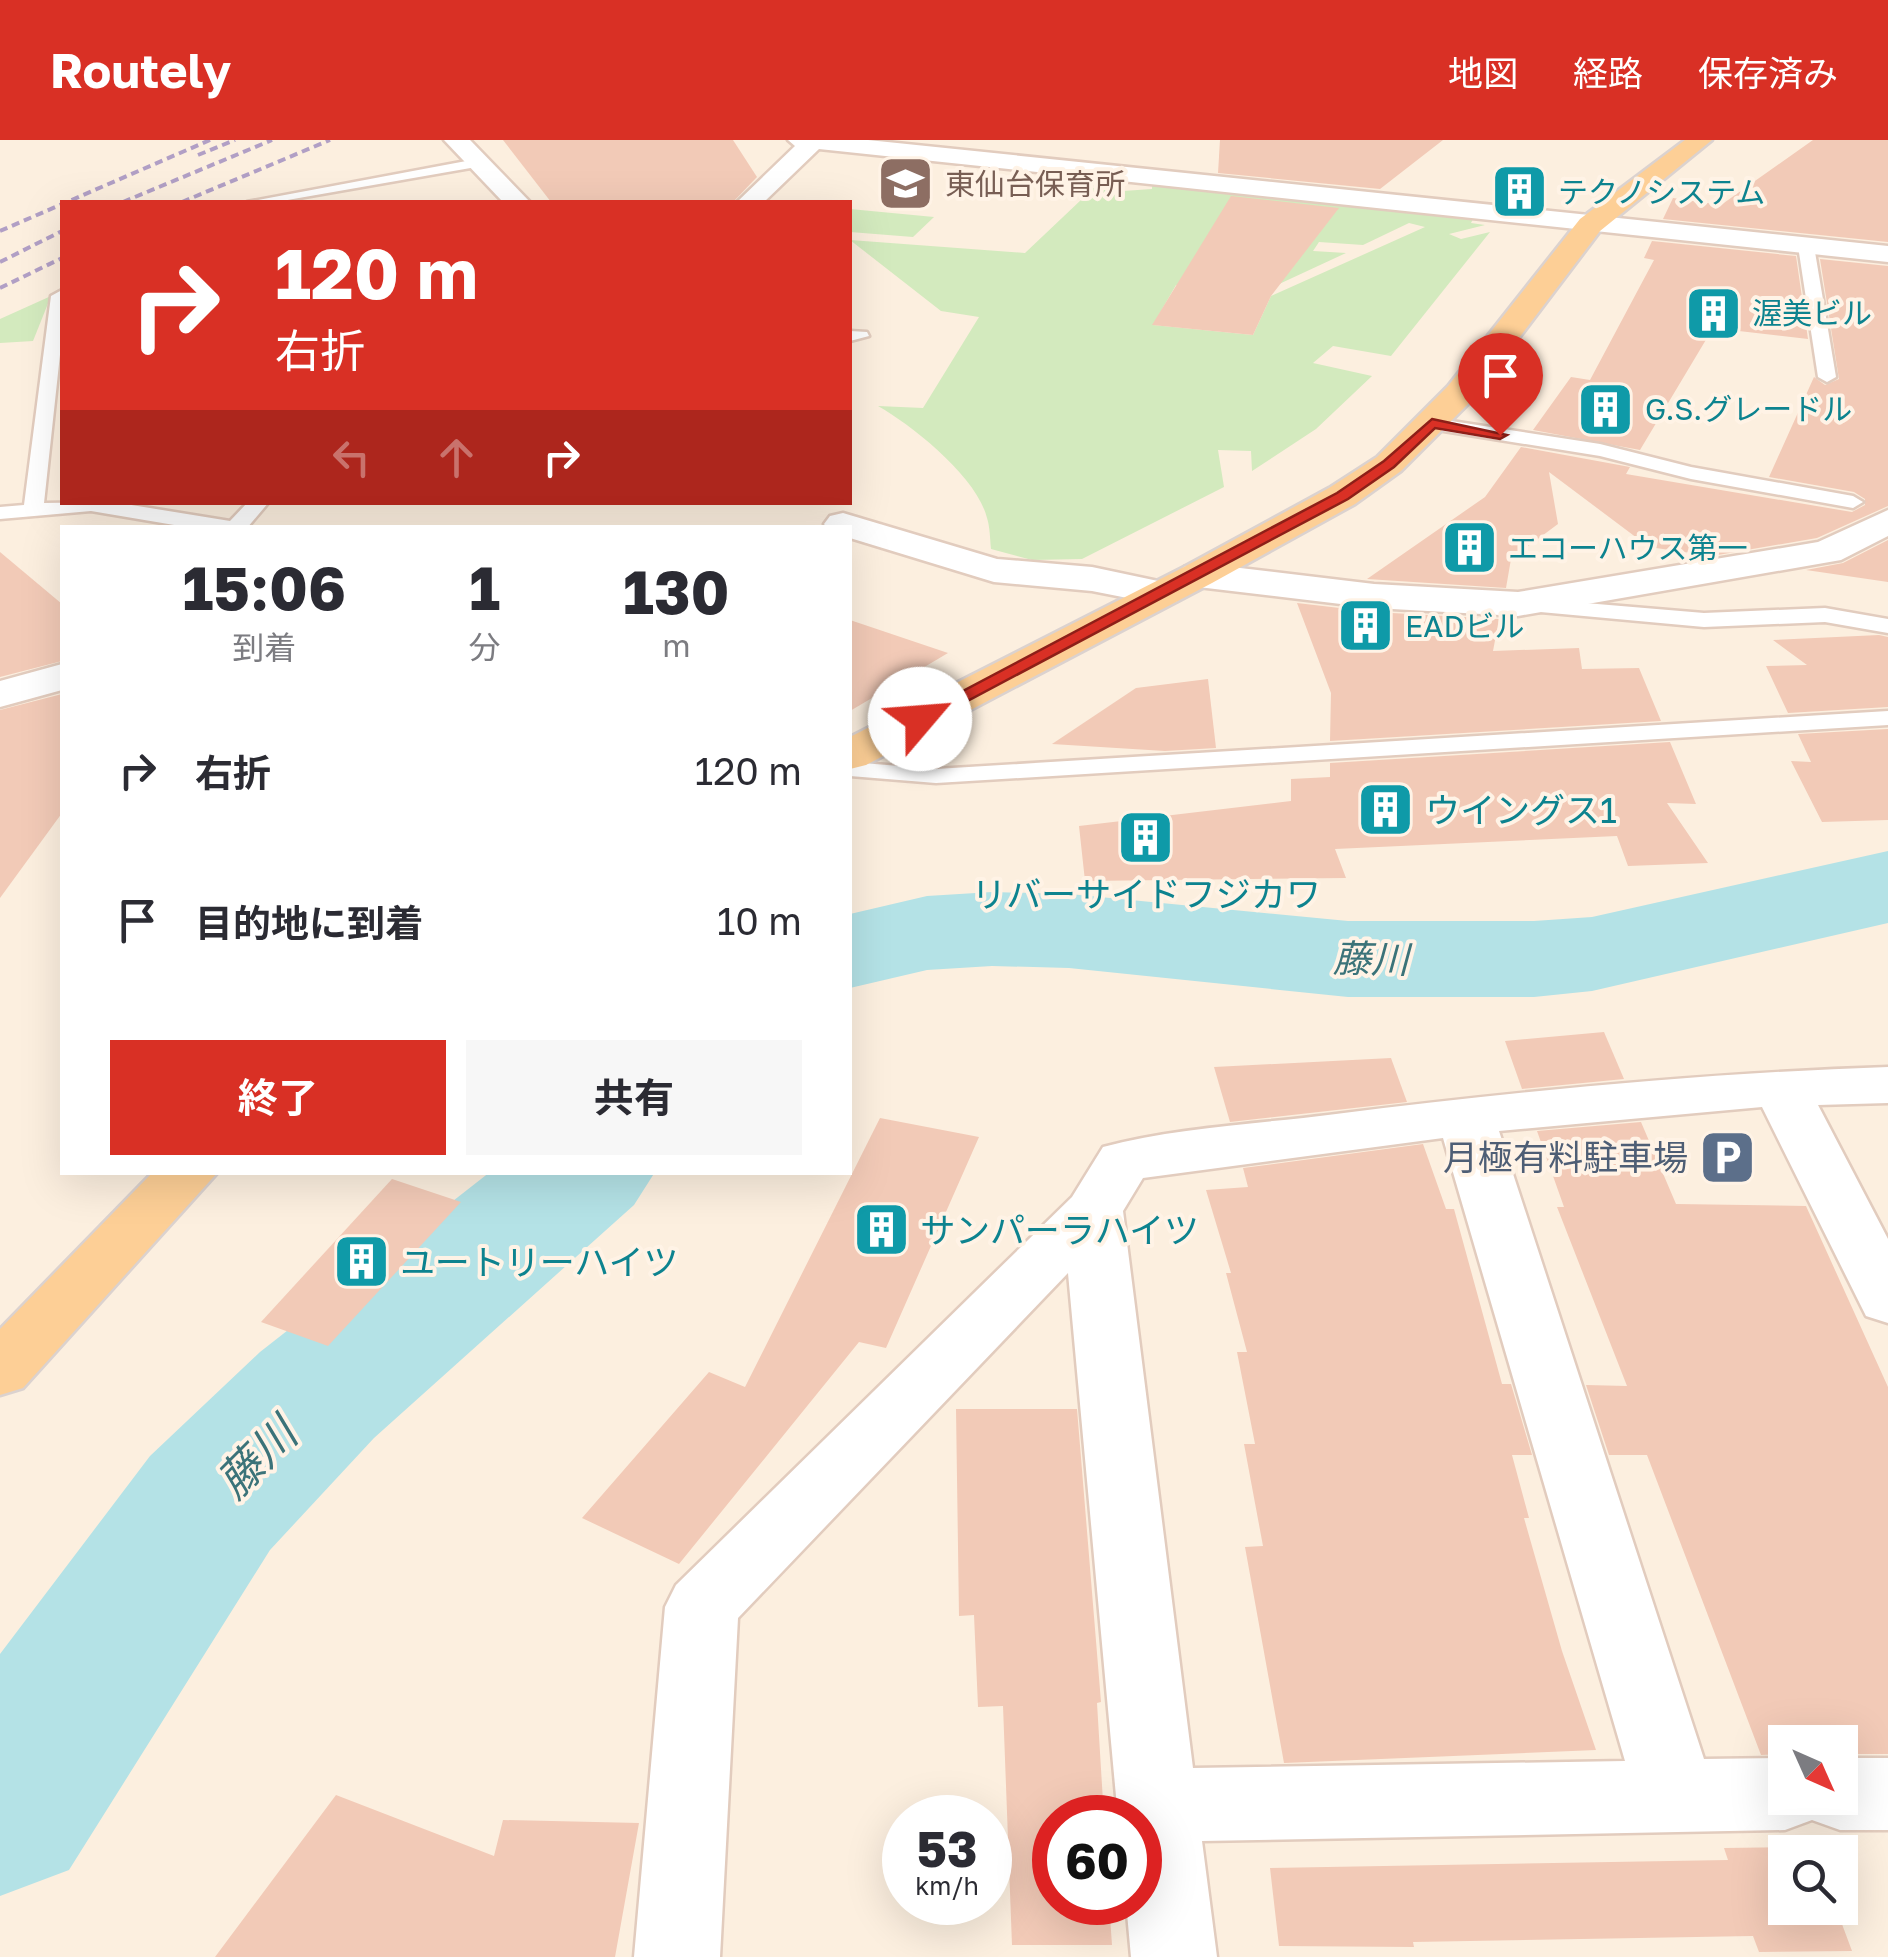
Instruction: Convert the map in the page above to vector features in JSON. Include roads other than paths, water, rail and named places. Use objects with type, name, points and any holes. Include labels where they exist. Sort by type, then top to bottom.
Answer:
[{"type":"main road","points":[[852,754],[1198,575],[1342,496],[1389,464],[1432,424],[1590,225],[1700,140]]},
{"type":"main road","points":[[0,1371],[132,1226],[186,1175]]},
{"type":"street","points":[[456,140],[516,200]]},
{"type":"street","points":[[800,140],[1888,254]]},
{"type":"street","points":[[752,200],[815,140]]},
{"type":"street","points":[[839,518],[994,570],[1092,579],[1163,593]]},
{"type":"street","points":[[1198,575],[1374,596],[1518,604],[1828,552],[1888,521]]},
{"type":"street","points":[[0,694],[60,678]]},
{"type":"street","points":[[677,1957],[702,1607],[1093,1211],[1124,1161],[1466,1118],[1780,1086],[1888,1085]]},
{"type":"street","points":[[1780,1086],[1888,1300]]},
{"type":"street","points":[[1466,1118],[1675,1794]]},
{"type":"street","points":[[1093,1211],[1157,1795]]},
{"type":"street","points":[[1162,1805],[1768,1794]]},
{"type":"street","points":[[1858,1794],[1888,1794]]},
{"type":"street","points":[[1162,1843],[1174,1957]]},
{"type":"lane","points":[[265,200],[477,163]]},
{"type":"lane","points":[[1806,246],[1827,376]]},
{"type":"lane","points":[[33,510],[60,309]]},
{"type":"lane","points":[[1432,424],[1600,450],[1691,473],[1853,502]]},
{"type":"lane","points":[[237,525],[256,505]]},
{"type":"lane","points":[[0,513],[92,506],[215,525]]},
{"type":"lane","points":[[1518,604],[1704,620],[1825,614],[1888,626]]},
{"type":"lane","points":[[852,769],[936,776],[1888,718]]},
{"type":"waterway","name":"藤川","points":[[852,951],[927,933],[992,929],[1069,931],[1348,959],[1534,959],[1592,954],[1888,887]]},
{"type":"waterway","name":"藤川","points":[[0,1808],[210,1503],[317,1395],[580,1175]]},
{"type":"railway","points":[[72,200],[210,140]]},
{"type":"railway","points":[[198,155],[235,140]]},
{"type":"railway","points":[[128,200],[272,140]]},
{"type":"railway","points":[[187,200],[330,140]]},
{"type":"railway","points":[[0,231],[60,205]]},
{"type":"railway","points":[[0,262],[60,232]]},
{"type":"railway","points":[[0,288],[60,259]]},
{"type":"place","name":"東仙台保育所","points":[[906,184]]},
{"type":"place","name":"テクノシステム","points":[[1519,192]]},
{"type":"place","name":"渥美ビル","points":[[1713,313]]},
{"type":"place","name":"G.S.グレードル","points":[[1606,409]]},
{"type":"place","name":"エコーハウス第一","points":[[1469,548]]},
{"type":"place","name":"EADビル","points":[[1366,626]]},
{"type":"place","name":"ウイングス1","points":[[1386,810]]},
{"type":"place","name":"リバーサイドフジカワ","points":[[1146,838]]},
{"type":"place","name":"月極有料駐車場","points":[[1727,1157]]},
{"type":"place","name":"サンパーラハイツ","points":[[881,1230]]},
{"type":"place","name":"ユートリーハイツ","points":[[361,1262]]}]
